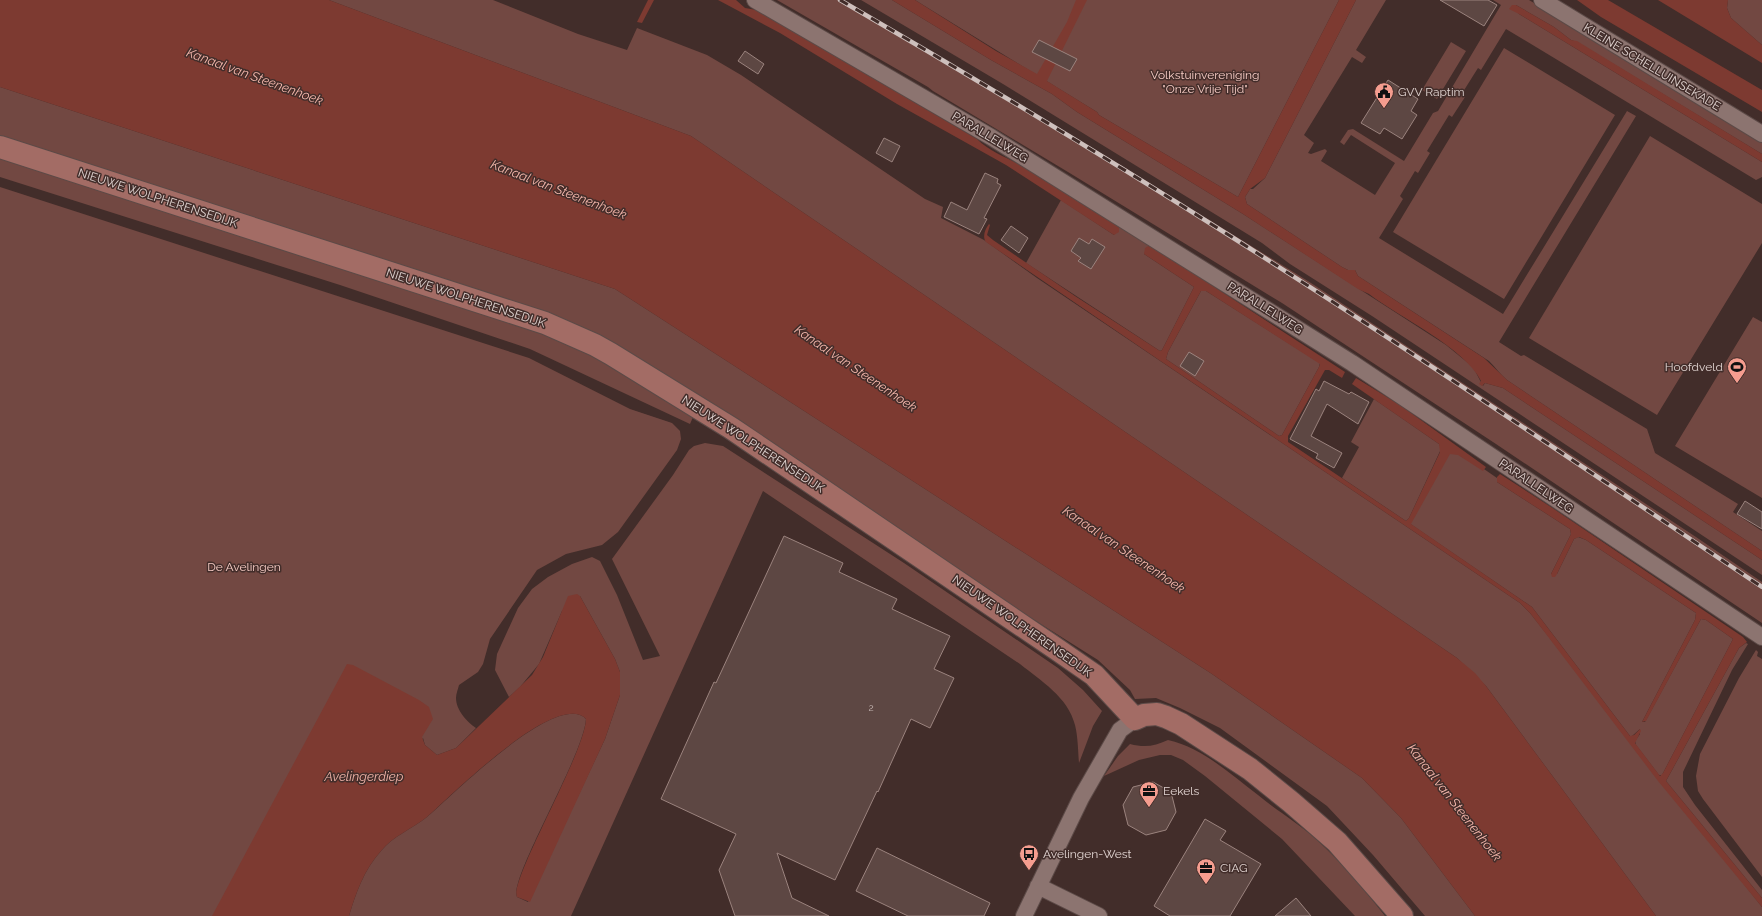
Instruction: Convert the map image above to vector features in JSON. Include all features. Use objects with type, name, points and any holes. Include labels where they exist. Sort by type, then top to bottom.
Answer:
[{"type":"street","name":"PARALLELWEG","points":[[755,0],[991,137],[1345,359],[1762,637]]},
{"type":"street","name":"KLEINE SCHELLUINSEKADE","points":[[1542,0],[1762,134]]},
{"type":"street","name":"NIEUWE WOLPHERENSEDIJK","points":[[0,147],[545,323],[595,345],[731,428],[1094,675],[1127,724]]},
{"type":"street","points":[[1024,916],[1082,798],[1127,724],[1144,715],[1158,714],[1181,724],[1250,769],[1291,802],[1337,842],[1402,916]]},
{"type":"street","points":[[1038,886],[1100,916]]},
{"type":"green space","points":[[329,0],[493,0],[578,34],[627,50],[637,28],[707,55],[741,75],[925,199],[943,207],[941,218],[984,240],[1037,278],[1520,603],[1530,613],[1762,907],[1762,916],[1656,916],[1486,686],[1457,658],[691,136]]},
{"type":"green space","points":[[777,0],[843,0],[1114,161],[1311,283],[1762,582],[1762,623],[1496,444],[1282,303],[928,87]]},
{"type":"green space","points":[[861,0],[892,0],[991,60],[1052,94],[1077,112],[1243,214],[1446,345],[1473,367],[1483,386],[1485,383],[1503,388],[1762,560],[1762,575],[1372,316],[1290,264],[1262,243],[1003,84]]},
{"type":"green space","name":"Volkstuinvereniging \"Onze Vrije Tijd\"","points":[[915,0],[1339,0],[1238,197],[1099,115],[1097,112]]},
{"type":"green space","points":[[1356,0],[1386,0],[1356,50],[1366,57],[1362,63],[1352,57],[1304,135],[1314,143],[1308,153],[1311,154],[1325,149],[1327,151],[1321,161],[1375,195],[1395,163],[1351,135],[1344,145],[1340,142],[1348,130],[1353,129],[1404,161],[1433,113],[1438,111],[1501,5],[1493,0],[1529,0],[1762,142],[1762,154],[1577,42],[1571,40],[1554,27],[1516,5],[1512,5],[1519,14],[1762,162],[1762,177],[1756,180],[1506,29],[1481,70],[1478,68],[1461,95],[1465,97],[1452,117],[1449,115],[1427,151],[1430,153],[1418,173],[1415,171],[1400,196],[1403,199],[1379,238],[1503,314],[1627,111],[1636,116],[1499,342],[1521,356],[1524,355],[1647,429],[1655,453],[1738,504],[1733,512],[1762,531],[1762,551],[1507,380],[1489,361],[1358,276],[1355,270],[1348,270],[1342,267],[1247,204],[1245,197],[1250,189],[1253,189],[1265,178]]},
{"type":"green space","points":[[1728,0],[1762,0],[1762,45],[1731,18],[1727,8]]},
{"type":"green space","points":[[1451,42],[1466,51],[1437,99],[1422,90]]},
{"type":"green space","points":[[1504,48],[1615,115],[1504,299],[1393,232]]},
{"type":"green space","points":[[0,87],[615,289],[1212,674],[1362,778],[1401,818],[1475,916],[1425,916],[1373,855],[1327,806],[1220,728],[1156,698],[1135,699],[1130,690],[1098,660],[1028,616],[655,372],[0,140]]},
{"type":"green space","points":[[1650,136],[1762,204],[1762,243],[1657,415],[1529,338]]},
{"type":"green space","points":[[0,153],[569,339],[693,417],[690,424],[530,349],[340,285],[0,177]]},
{"type":"green space","name":"De Avelingen","points":[[0,187],[529,358],[630,409],[672,423],[680,431],[681,439],[677,450],[618,532],[602,545],[566,554],[537,570],[490,639],[483,664],[478,672],[459,685],[456,702],[466,719],[476,728],[456,748],[437,755],[425,745],[423,738],[285,916],[0,916]]},
{"type":"green space","points":[[1061,200],[1114,235],[1119,226],[1150,245],[1144,254],[1194,287],[1162,350],[1160,351],[1026,263]]},
{"type":"green space","points":[[1201,291],[1206,291],[1320,363],[1282,435],[1279,436],[1166,359],[1168,352]]},
{"type":"green space","name":"Hoofdveld","points":[[1753,317],[1762,322],[1762,498],[1675,446]]},
{"type":"green space","points":[[1374,399],[1439,444],[1441,449],[1409,518],[1406,521],[1342,478],[1359,447],[1351,442]]},
{"type":"green space","points":[[705,443],[723,446],[904,563],[1058,668],[1083,690],[1102,711],[1093,726],[1079,763],[1077,734],[1071,715],[1060,698],[1045,683],[1020,664],[763,491],[571,916],[349,916],[365,874],[375,858],[386,846],[427,817],[504,750],[529,732],[552,719],[572,714],[586,719],[582,736],[573,759],[524,866],[518,885],[517,897],[528,902],[605,739],[620,695],[620,672],[615,659],[580,596],[562,611],[539,664],[520,687],[509,697],[495,670],[497,654],[518,608],[532,589],[548,577],[572,564],[592,557],[600,561],[617,595],[643,660],[660,656],[612,559],[673,475],[689,450],[694,446]]},
{"type":"green space","points":[[1449,445],[1497,478],[1497,482],[1570,529],[1571,534],[1551,574],[1557,574],[1574,539],[1578,537],[1586,540],[1696,613],[1695,620],[1642,722],[1645,722],[1701,619],[1706,620],[1733,639],[1662,775],[1659,775],[1636,745],[1635,741],[1640,734],[1640,729],[1630,736],[1532,607],[1409,523]]},
{"type":"green space","points":[[1746,643],[1748,644],[1732,670],[1683,772],[1683,787],[1695,805],[1762,890],[1762,898],[1666,781],[1739,648]]},
{"type":"green space","points":[[1756,650],[1758,652],[1757,656],[1762,659],[1762,877],[1703,799],[1698,791],[1696,776],[1700,754],[1739,678]]},
{"type":"green space","points":[[1168,740],[1193,749],[1204,755],[1311,835],[1327,849],[1385,916],[1355,916],[1282,839],[1205,776],[1183,760],[1171,755],[1160,755],[1139,760],[1104,776],[1118,756],[1130,744],[1150,746]]},
{"type":"water","name":"Kanaal van Steenenhoek","points":[[0,0],[329,0],[691,136],[1457,658],[1475,673],[1486,686],[1656,916],[1475,916],[1401,818],[1362,778],[1212,674],[615,289],[0,87]]},
{"type":"water","points":[[648,0],[654,0],[642,23],[637,22]]},
{"type":"water","points":[[718,0],[736,0],[745,8],[757,10],[977,139],[993,151],[1022,166],[1119,226],[1119,232],[1114,235],[1006,165],[897,104],[780,33]]},
{"type":"water","points":[[892,0],[915,0],[996,51],[1037,74],[1067,22],[1076,0],[1087,0],[1047,81],[1097,112],[1099,115],[1238,197],[1339,0],[1356,0],[1265,178],[1250,189],[1245,197],[1247,204],[1342,267],[1348,270],[1355,270],[1358,276],[1484,358],[1507,380],[1762,551],[1762,560],[1503,388],[1485,383],[1482,386],[1479,384],[1481,381],[1473,369],[1461,357],[1430,334],[1369,294],[1358,289],[1243,214],[1077,112],[1052,94],[991,60]]},
{"type":"water","points":[[1577,0],[1608,0],[1762,90],[1762,112],[1601,17]]},
{"type":"water","points":[[1658,0],[1728,0],[1727,8],[1731,18],[1762,45],[1762,63]]},
{"type":"water","points":[[1512,5],[1516,5],[1554,27],[1571,40],[1577,41],[1762,154],[1762,162],[1509,9]]},
{"type":"water","points":[[989,224],[987,235],[993,240],[1075,296],[1160,351],[1162,350],[1194,287],[1144,254],[1145,248],[1150,245],[1345,372],[1342,378],[1329,370],[1325,370],[1288,436],[1288,442],[1406,521],[1409,518],[1440,452],[1439,444],[1352,384],[1356,378],[1400,405],[1486,467],[1483,471],[1458,455],[1450,454],[1411,524],[1532,607],[1630,736],[1634,735],[1640,729],[1641,731],[1635,743],[1660,776],[1663,773],[1733,639],[1706,620],[1701,619],[1646,721],[1642,722],[1695,620],[1696,613],[1586,540],[1579,537],[1574,539],[1557,574],[1555,577],[1552,577],[1551,574],[1571,534],[1570,529],[1497,482],[1497,477],[1500,474],[1554,509],[1743,637],[1747,642],[1739,648],[1666,781],[1762,898],[1762,907],[1658,781],[1530,613],[1520,603],[986,242],[984,235]],"holes":[[[1201,291],[1206,291],[1320,364],[1282,435],[1279,436],[1166,359],[1168,352]]]},
{"type":"water","name":"Avelingerdiep","points":[[577,594],[580,596],[615,659],[620,672],[620,695],[605,739],[530,902],[517,897],[518,886],[524,867],[574,759],[582,736],[586,719],[572,714],[552,719],[529,732],[479,770],[427,817],[386,846],[375,858],[365,874],[349,916],[212,916],[347,664],[353,665],[419,700],[429,707],[433,719],[422,737],[425,745],[437,755],[456,748],[532,675],[543,657],[568,596]]},
{"type":"building","points":[[1440,0],[1488,0],[1497,5],[1484,26]]},
{"type":"building","points":[[1039,40],[1077,59],[1070,71],[1032,52]]},
{"type":"building","points":[[745,51],[764,64],[758,74],[738,61]]},
{"type":"building","points":[[1388,80],[1418,99],[1411,111],[1417,115],[1402,139],[1384,128],[1380,134],[1361,123]]},
{"type":"building","points":[[884,138],[900,146],[892,162],[876,153]]},
{"type":"building","points":[[985,173],[998,179],[997,183],[1001,185],[984,218],[987,219],[979,234],[944,217],[951,202],[967,210]]},
{"type":"building","points":[[1011,226],[1028,238],[1019,253],[1001,240]]},
{"type":"building","points":[[1079,238],[1089,244],[1092,239],[1105,247],[1091,269],[1078,261],[1081,258],[1071,251]]},
{"type":"building","points":[[1189,352],[1204,361],[1195,376],[1180,366]]},
{"type":"building","points":[[1324,381],[1349,394],[1351,392],[1369,402],[1358,424],[1327,404],[1311,436],[1342,453],[1334,468],[1316,458],[1318,454],[1290,439],[1316,389],[1319,391]]},
{"type":"building","points":[[1745,501],[1762,512],[1762,529],[1737,514]]},
{"type":"building","points":[[784,536],[843,563],[839,572],[897,599],[892,609],[950,636],[934,669],[954,678],[930,728],[911,719],[878,792],[877,791],[835,880],[777,853],[792,898],[829,916],[735,916],[719,870],[736,834],[661,799],[714,682],[716,683]]},
{"type":"building","points":[[1153,782],[1171,792],[1176,812],[1166,830],[1146,835],[1128,825],[1123,805],[1133,787]]},
{"type":"building","points":[[1205,819],[1226,831],[1220,840],[1261,864],[1230,916],[1170,916],[1154,906]]},
{"type":"building","points":[[877,848],[990,903],[984,916],[908,916],[856,891]]},
{"type":"building","points":[[1296,898],[1311,916],[1275,916]]},
{"type":"railway","points":[[840,0],[940,58],[1235,239],[1434,368],[1762,587]]},
{"type":"place","name":"GVV Raptim","points":[[1384,109]]},
{"type":"place","name":"Hoofdveld","points":[[1737,384]]},
{"type":"place","name":"Eekels","points":[[1149,808]]},
{"type":"place","name":"Avelingen-West","points":[[1029,871]]},
{"type":"place","name":"CIAG","points":[[1206,885]]}]
